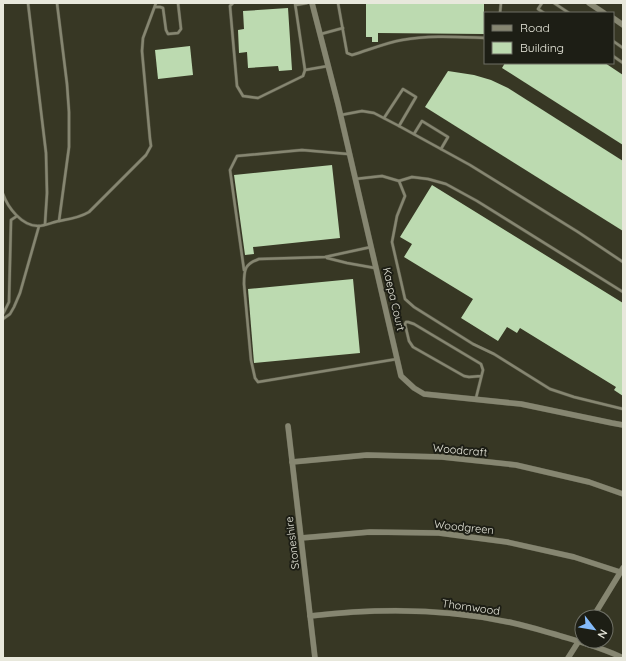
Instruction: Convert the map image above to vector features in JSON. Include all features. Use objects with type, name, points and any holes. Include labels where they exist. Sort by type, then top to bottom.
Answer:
[{"type":"street","name":"Kaepa Court","points":[[312,3],[321,34],[402,376],[414,388],[424,394],[521,404],[623,425]]},
{"type":"street","points":[[589,3],[602,12]]},
{"type":"street","points":[[614,19],[623,25]]},
{"type":"street","name":"Stoneshire","points":[[288,426],[315,658]]},
{"type":"street","name":"Woodcraft","points":[[292,462],[367,456],[442,457],[516,466],[589,482],[623,494]]},
{"type":"street","name":"Woodgreen","points":[[301,538],[370,532],[439,534],[507,542],[574,557],[622,570]]},
{"type":"street","points":[[598,609],[622,570]]},
{"type":"street","name":"Thornwood","points":[[310,616],[342,612],[399,610],[456,613],[513,623],[574,640]]},
{"type":"street","points":[[568,658],[574,649]]},
{"type":"street","name":"Thornwood","points":[[600,649],[623,658]]},
{"type":"lane","points":[[28,3],[46,153],[48,193],[44,224]]},
{"type":"lane","points":[[57,3],[69,112],[69,147],[59,221]]},
{"type":"lane","points":[[3,194],[5,201],[17,216],[30,224],[39,226],[82,216],[89,212],[146,156],[151,146],[142,51],[143,38],[156,3]]},
{"type":"lane","points":[[155,7],[160,6],[163,8],[166,30],[168,34],[178,33],[181,29],[178,3]]},
{"type":"lane","points":[[233,3],[230,6],[237,86],[243,96],[258,98],[302,76],[305,70],[295,4],[307,3]]},
{"type":"lane","points":[[338,3],[347,53],[352,55],[402,40],[445,37],[484,38]]},
{"type":"lane","points":[[542,3],[538,9],[542,12]]},
{"type":"lane","points":[[554,3],[568,12]]},
{"type":"lane","points":[[321,34],[342,28]]},
{"type":"lane","points":[[614,42],[623,48]]},
{"type":"lane","points":[[614,57],[623,63]]},
{"type":"lane","points":[[305,70],[328,66]]},
{"type":"lane","points":[[384,118],[403,89],[416,97],[399,126]]},
{"type":"lane","points":[[340,115],[362,111],[374,113],[384,118],[490,178],[578,232],[623,262]]},
{"type":"lane","points":[[414,134],[422,121],[448,137],[441,149]]},
{"type":"lane","points":[[349,154],[302,150],[237,156],[230,170],[244,271],[251,360],[255,378],[258,382],[398,359]]},
{"type":"lane","points":[[355,179],[382,176],[399,181],[412,177],[428,179],[446,184],[623,292]]},
{"type":"lane","points":[[399,181],[405,196],[397,216],[392,242],[405,299],[414,307],[472,344],[494,354],[550,389],[574,397],[623,409]]},
{"type":"lane","points":[[3,314],[9,302],[11,220],[17,216]]},
{"type":"lane","points":[[3,319],[10,314],[14,308],[20,293],[39,226]]},
{"type":"lane","points":[[244,271],[250,262],[259,259],[325,257],[371,247]]},
{"type":"lane","points":[[325,257],[347,263],[376,268]]},
{"type":"lane","points":[[476,399],[483,370],[482,367],[477,362],[414,324],[406,322],[408,342],[413,347],[464,376],[469,378],[481,376]]},
{"type":"building","points":[[366,3],[484,3],[484,34],[378,33],[378,42],[372,42],[372,37],[366,37]]},
{"type":"building","points":[[288,8],[292,70],[279,71],[278,66],[248,68],[247,52],[239,53],[238,30],[244,29],[243,11]]},
{"type":"building","points":[[190,46],[193,75],[158,79],[155,50]]},
{"type":"building","points":[[504,64],[606,64],[623,75],[623,145],[502,68]]},
{"type":"building","points":[[448,71],[474,75],[491,80],[508,88],[623,161],[623,231],[425,107]]},
{"type":"building","points":[[332,165],[340,238],[253,247],[254,254],[245,255],[234,175]]},
{"type":"building","points":[[432,185],[623,303],[623,396],[614,390],[616,387],[520,328],[517,333],[507,327],[498,341],[461,318],[473,299],[404,257],[412,244],[400,237]]},
{"type":"building","points":[[353,279],[360,353],[254,363],[248,289]]}]
